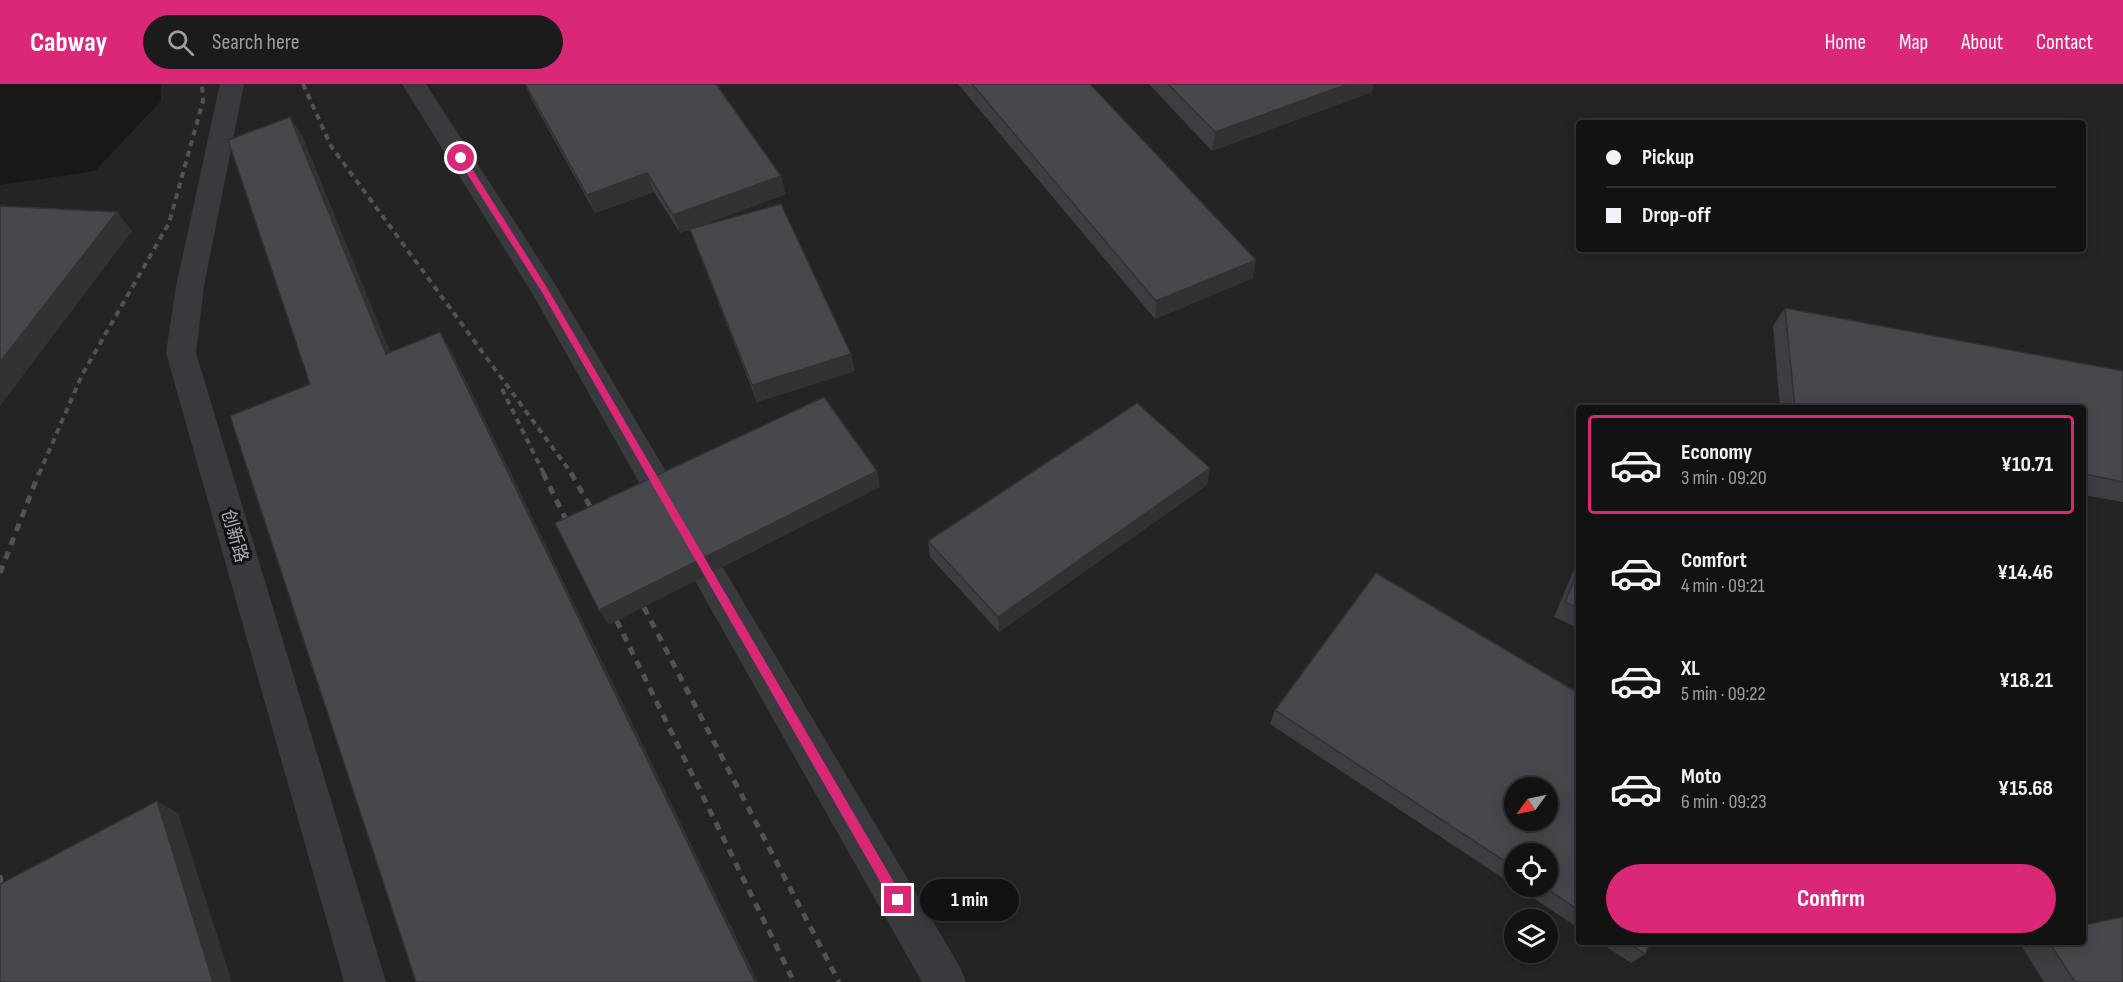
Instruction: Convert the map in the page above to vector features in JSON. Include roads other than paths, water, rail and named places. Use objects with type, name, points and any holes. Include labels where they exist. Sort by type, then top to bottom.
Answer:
[{"type":"street","name":"创新路","points":[[232,84],[190,286],[181,353],[365,982]]},
{"type":"street","points":[[414,84],[543,288],[945,982]]},
{"type":"railway","points":[[39,474],[82,375],[169,223],[203,101],[202,84]]},
{"type":"railway","points":[[303,84],[331,146],[572,474]]},
{"type":"railway","points":[[502,389],[544,474]]},
{"type":"railway","points":[[0,573],[39,473]]},
{"type":"railway","points":[[543,473],[572,532]]},
{"type":"railway","points":[[571,473],[599,522]]},
{"type":"railway","points":[[637,594],[839,982]]},
{"type":"railway","points":[[610,607],[794,982]]},
{"type":"railway","points":[[0,875],[3,899]]}]
